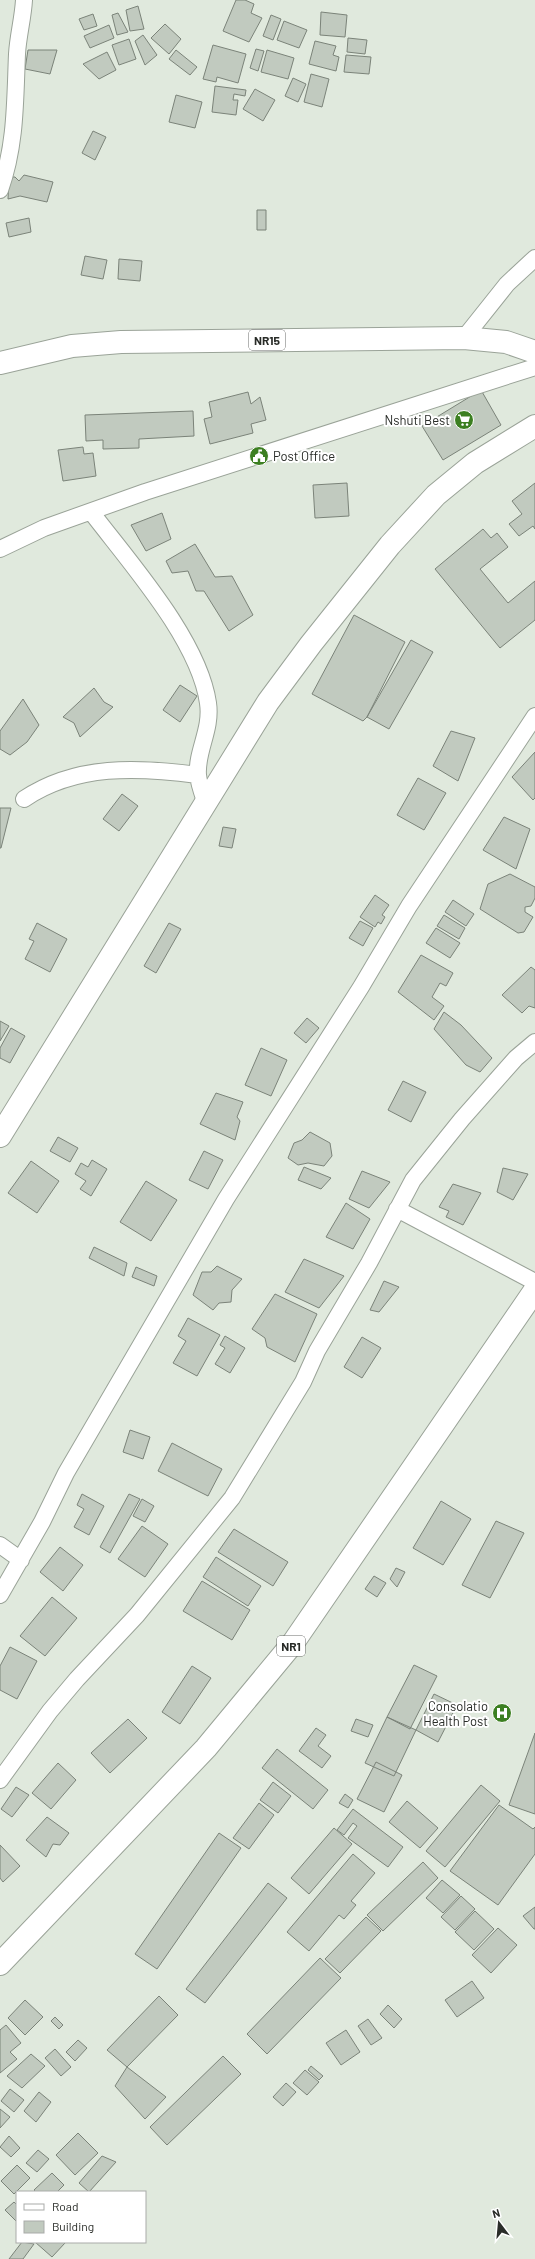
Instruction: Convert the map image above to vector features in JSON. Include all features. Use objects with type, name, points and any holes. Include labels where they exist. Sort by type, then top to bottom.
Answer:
[{"type":"main road","name":"NR15","points":[[0,363],[72,346],[121,342],[464,338],[506,342],[535,352]]},
{"type":"main road","points":[[0,1136],[268,702],[311,644],[390,545],[436,495],[475,463],[535,426]]},
{"type":"main road","name":"NR1","points":[[0,1964],[201,1753],[293,1643],[535,1290]]},
{"type":"street","points":[[0,190],[10,161],[16,106],[17,53],[24,0]]},
{"type":"street","points":[[464,338],[507,284],[535,258]]},
{"type":"street","points":[[0,549],[44,528],[92,513],[145,492],[535,367]]},
{"type":"street","points":[[92,513],[152,591],[184,639],[197,665],[206,691],[210,714],[198,775],[206,804]]},
{"type":"street","points":[[0,1594],[21,1560],[66,1473],[226,1199],[361,987],[409,906],[535,716]]},
{"type":"street","points":[[24,799],[40,788],[63,779],[100,771],[129,769],[198,775]]},
{"type":"street","points":[[0,1780],[50,1711],[77,1679],[137,1615],[232,1498],[303,1382],[317,1351],[369,1262],[413,1180],[433,1154],[516,1058],[535,1042]]},
{"type":"street","points":[[397,1209],[535,1282]]},
{"type":"street","points":[[0,1545],[21,1560]]},
{"type":"building","points":[[236,0],[245,0],[254,4],[251,13],[262,18],[249,42],[223,31]]},
{"type":"building","points":[[138,6],[144,29],[130,31],[126,10]]},
{"type":"building","points":[[321,12],[347,15],[345,37],[320,35]]},
{"type":"building","points":[[118,13],[128,32],[117,35],[112,15]]},
{"type":"building","points":[[93,14],[97,26],[84,30],[79,19]]},
{"type":"building","points":[[271,15],[281,19],[273,40],[263,36]]},
{"type":"building","points":[[284,21],[307,30],[299,48],[277,40]]},
{"type":"building","points":[[165,24],[181,39],[169,54],[151,38]]},
{"type":"building","points":[[109,25],[114,38],[90,48],[84,36]]},
{"type":"building","points":[[143,35],[157,55],[145,65],[135,41]]},
{"type":"building","points":[[348,38],[367,40],[365,54],[347,52]]},
{"type":"building","points":[[129,39],[136,59],[119,65],[112,45]]},
{"type":"building","points":[[315,41],[336,46],[333,55],[339,57],[336,71],[309,64]]},
{"type":"building","points":[[213,45],[246,54],[238,83],[217,77],[216,82],[203,79]]},
{"type":"building","points":[[256,49],[264,51],[258,71],[250,68]]},
{"type":"building","points":[[28,50],[57,50],[50,74],[25,69]]},
{"type":"building","points":[[176,50],[197,67],[190,75],[169,59]]},
{"type":"building","points":[[267,50],[294,58],[288,79],[261,72]]},
{"type":"building","points":[[107,52],[116,70],[99,79],[83,64]]},
{"type":"building","points":[[346,55],[371,57],[369,74],[344,72]]},
{"type":"building","points":[[311,74],[329,79],[322,107],[304,102]]},
{"type":"building","points":[[293,78],[306,84],[298,102],[285,96]]},
{"type":"building","points":[[215,86],[246,90],[245,96],[234,94],[233,100],[238,100],[236,115],[212,112]]},
{"type":"building","points":[[255,89],[275,100],[263,121],[243,109]]},
{"type":"building","points":[[176,95],[202,102],[195,128],[169,122]]},
{"type":"building","points":[[93,131],[106,137],[95,160],[82,153]]},
{"type":"building","points":[[24,175],[53,182],[47,202],[20,196],[8,199],[9,177],[15,177],[19,181]]},
{"type":"building","points":[[257,210],[266,210],[266,230],[257,230]]},
{"type":"building","points":[[29,218],[31,232],[9,237],[6,223]]},
{"type":"building","points":[[85,256],[107,260],[103,279],[81,275]]},
{"type":"building","points":[[119,259],[142,261],[140,281],[118,279]]},
{"type":"building","points":[[481,390],[501,425],[443,460],[422,426]]},
{"type":"building","points":[[248,392],[251,404],[260,397],[266,420],[251,424],[253,433],[210,444],[204,419],[212,417],[209,402]]},
{"type":"building","points":[[193,411],[194,436],[139,439],[139,448],[103,449],[103,440],[86,441],[85,415]]},
{"type":"building","points":[[83,447],[84,454],[93,453],[96,476],[63,481],[58,450]]},
{"type":"building","points":[[347,483],[349,516],[315,518],[313,485]]},
{"type":"building","points":[[535,483],[535,529],[533,526],[519,536],[509,524],[522,514],[512,501]]},
{"type":"building","points":[[162,513],[171,539],[146,551],[131,525]]},
{"type":"building","points":[[483,529],[491,538],[497,533],[508,547],[480,569],[508,603],[535,581],[535,620],[500,648],[435,569]]},
{"type":"building","points":[[195,544],[215,577],[232,576],[253,615],[229,631],[204,591],[196,591],[188,571],[172,573],[166,561]]},
{"type":"building","points":[[354,615],[405,642],[367,717],[363,721],[312,694]]},
{"type":"building","points":[[411,640],[433,652],[389,729],[367,717]]},
{"type":"building","points":[[180,685],[197,696],[180,722],[163,710]]},
{"type":"building","points":[[94,688],[104,702],[113,707],[80,737],[74,723],[63,717]]},
{"type":"building","points":[[23,699],[39,725],[27,742],[10,755],[0,749],[0,731]]},
{"type":"building","points":[[451,731],[475,738],[458,781],[433,766]]},
{"type":"building","points":[[535,752],[535,798],[533,800],[512,777]]},
{"type":"building","points":[[418,778],[446,793],[424,830],[397,815]]},
{"type":"building","points":[[122,794],[138,806],[119,831],[103,819]]},
{"type":"building","points":[[0,808],[11,808],[1,848],[0,848]]},
{"type":"building","points":[[504,817],[530,829],[516,869],[483,850]]},
{"type":"building","points":[[223,827],[236,829],[232,848],[219,846]]},
{"type":"building","points":[[510,874],[535,887],[535,898],[531,906],[525,907],[525,912],[533,917],[524,932],[518,933],[480,909],[488,884]]},
{"type":"building","points":[[375,895],[389,905],[382,915],[385,917],[381,924],[378,922],[375,927],[360,917]]},
{"type":"building","points":[[453,900],[474,914],[466,926],[445,912]]},
{"type":"building","points":[[444,915],[465,928],[459,939],[437,926]]},
{"type":"building","points":[[360,921],[373,928],[363,946],[349,938]]},
{"type":"building","points":[[37,923],[67,939],[50,972],[25,959],[34,941],[29,939]]},
{"type":"building","points":[[169,923],[181,929],[156,973],[144,966]]},
{"type":"building","points":[[436,928],[460,943],[450,958],[426,943]]},
{"type":"building","points":[[421,955],[453,973],[446,986],[440,983],[432,997],[444,1006],[434,1020],[398,992]]},
{"type":"building","points":[[531,967],[535,970],[535,1008],[529,1006],[522,1013],[502,995]]},
{"type":"building","points":[[444,1012],[461,1025],[492,1058],[480,1072],[466,1065],[434,1029]]},
{"type":"building","points":[[307,1018],[319,1028],[306,1043],[294,1033]]},
{"type":"building","points":[[0,1021],[9,1026],[0,1041]]},
{"type":"building","points":[[11,1028],[25,1036],[10,1063],[0,1058],[0,1048]]},
{"type":"building","points":[[261,1048],[287,1060],[271,1096],[245,1085]]},
{"type":"building","points":[[403,1081],[426,1092],[411,1122],[388,1110]]},
{"type":"building","points":[[216,1093],[243,1102],[237,1117],[240,1121],[235,1140],[200,1124]]},
{"type":"building","points":[[310,1132],[330,1143],[332,1156],[324,1166],[308,1163],[298,1165],[288,1158],[294,1143],[302,1140]]},
{"type":"building","points":[[58,1137],[78,1148],[70,1162],[50,1151]]},
{"type":"building","points":[[204,1151],[223,1160],[208,1189],[189,1180]]},
{"type":"building","points":[[92,1160],[107,1169],[91,1196],[80,1189],[86,1181],[75,1174],[81,1163],[88,1167]]},
{"type":"building","points":[[31,1161],[59,1181],[37,1213],[8,1193]]},
{"type":"building","points":[[304,1167],[331,1178],[321,1189],[298,1180]]},
{"type":"building","points":[[503,1168],[528,1174],[513,1200],[497,1192]]},
{"type":"building","points":[[362,1171],[390,1182],[369,1208],[349,1199]]},
{"type":"building","points":[[146,1181],[177,1200],[151,1241],[120,1222]]},
{"type":"building","points":[[453,1184],[481,1193],[463,1225],[446,1217],[449,1211],[439,1207]]},
{"type":"building","points":[[346,1203],[370,1219],[353,1249],[326,1237]]},
{"type":"building","points":[[94,1247],[127,1263],[124,1276],[89,1258]]},
{"type":"building","points":[[304,1259],[344,1276],[319,1308],[285,1292]]},
{"type":"building","points":[[217,1266],[242,1279],[232,1290],[231,1302],[219,1303],[213,1310],[193,1295],[202,1272],[211,1272]]},
{"type":"building","points":[[136,1267],[157,1276],[154,1286],[132,1277]]},
{"type":"building","points":[[384,1281],[399,1287],[379,1312],[370,1310]]},
{"type":"building","points":[[275,1294],[317,1314],[295,1362],[267,1347],[265,1338],[252,1329]]},
{"type":"building","points":[[188,1318],[220,1335],[197,1376],[173,1363],[186,1341],[178,1336]]},
{"type":"building","points":[[225,1336],[245,1348],[230,1373],[215,1364],[225,1348],[220,1345]]},
{"type":"building","points":[[362,1337],[381,1348],[362,1378],[344,1367]]},
{"type":"building","points":[[130,1430],[150,1437],[143,1459],[123,1452]]},
{"type":"building","points":[[172,1443],[222,1469],[208,1496],[158,1471]]},
{"type":"building","points":[[82,1494],[104,1506],[89,1535],[74,1527],[84,1509],[77,1505]]},
{"type":"building","points":[[129,1494],[140,1499],[110,1553],[100,1547]]},
{"type":"building","points":[[142,1499],[154,1506],[145,1522],[133,1516]]},
{"type":"building","points":[[441,1501],[471,1519],[443,1565],[413,1548]]},
{"type":"building","points":[[496,1521],[524,1533],[490,1598],[462,1585]]},
{"type":"building","points":[[142,1526],[168,1544],[145,1577],[118,1559]]},
{"type":"building","points":[[234,1529],[288,1562],[273,1586],[218,1552]]},
{"type":"building","points":[[60,1547],[83,1565],[63,1591],[40,1572]]},
{"type":"building","points":[[216,1557],[261,1586],[248,1606],[203,1577]]},
{"type":"building","points":[[396,1568],[405,1572],[397,1587],[390,1579]]},
{"type":"building","points":[[374,1576],[386,1583],[377,1597],[365,1589]]},
{"type":"building","points":[[202,1581],[250,1610],[232,1640],[183,1611]]},
{"type":"building","points":[[52,1597],[77,1618],[45,1656],[20,1636]]},
{"type":"building","points":[[10,1647],[37,1661],[17,1699],[0,1690],[0,1666]]},
{"type":"building","points":[[414,1665],[437,1676],[410,1729],[387,1717]]},
{"type":"building","points":[[192,1666],[211,1678],[180,1724],[162,1712]]},
{"type":"building","points":[[434,1694],[457,1705],[438,1742],[416,1730]]},
{"type":"building","points":[[387,1717],[416,1730],[394,1776],[365,1763]]},
{"type":"building","points":[[128,1719],[147,1738],[110,1773],[91,1753]]},
{"type":"building","points":[[356,1719],[373,1725],[368,1737],[351,1731]]},
{"type":"building","points":[[316,1728],[326,1735],[318,1746],[331,1756],[322,1768],[299,1751]]},
{"type":"building","points":[[535,1733],[535,1814],[509,1805]]},
{"type":"building","points":[[277,1749],[328,1790],[313,1809],[262,1768]]},
{"type":"building","points":[[376,1762],[402,1775],[384,1812],[357,1799]]},
{"type":"building","points":[[58,1763],[76,1780],[51,1809],[32,1793]]},
{"type":"building","points":[[273,1782],[291,1796],[278,1813],[260,1800]]},
{"type":"building","points":[[481,1785],[500,1801],[445,1867],[426,1851]]},
{"type":"building","points":[[16,1787],[29,1795],[12,1817],[1,1809]]},
{"type":"building","points":[[345,1794],[353,1800],[348,1808],[339,1803]]},
{"type":"building","points":[[407,1801],[438,1828],[420,1848],[389,1822]]},
{"type":"building","points":[[259,1803],[274,1815],[249,1849],[233,1838]]},
{"type":"building","points":[[499,1805],[533,1829],[535,1827],[535,1854],[498,1905],[450,1871]]},
{"type":"building","points":[[353,1809],[403,1847],[388,1867],[348,1838],[357,1826],[353,1823],[344,1835],[337,1830]]},
{"type":"building","points":[[47,1817],[69,1833],[60,1845],[53,1844],[46,1857],[26,1840]]},
{"type":"building","points":[[334,1828],[352,1844],[309,1894],[291,1878]]},
{"type":"building","points":[[219,1833],[241,1848],[157,1969],[135,1954]]},
{"type":"building","points":[[0,1845],[20,1866],[3,1882],[0,1878]]},
{"type":"building","points":[[353,1854],[375,1873],[351,1901],[356,1905],[344,1919],[339,1915],[309,1951],[287,1932]]},
{"type":"building","points":[[423,1862],[438,1878],[383,1931],[367,1915]]},
{"type":"building","points":[[442,1880],[460,1895],[443,1913],[426,1898]]},
{"type":"building","points":[[268,1883],[287,1898],[205,2003],[186,1989]]},
{"type":"building","points":[[461,1896],[475,1909],[455,1930],[441,1917]]},
{"type":"building","points":[[535,1907],[535,1929],[534,1929],[523,1916]]},
{"type":"building","points":[[475,1911],[494,1929],[474,1950],[455,1932]]},
{"type":"building","points":[[366,1917],[381,1931],[340,1973],[325,1959]]},
{"type":"building","points":[[498,1928],[517,1945],[491,1973],[472,1955]]},
{"type":"building","points":[[320,1958],[341,1978],[267,2054],[247,2034]]},
{"type":"building","points":[[472,1981],[484,1998],[457,2017],[445,2000]]},
{"type":"building","points":[[159,1996],[178,2015],[127,2067],[107,2050]]},
{"type":"building","points":[[25,2000],[43,2017],[25,2035],[8,2018]]},
{"type":"building","points":[[388,2005],[402,2019],[394,2028],[380,2014]]},
{"type":"building","points":[[55,2017],[63,2025],[59,2029],[51,2021]]},
{"type":"building","points":[[368,2019],[382,2038],[371,2045],[358,2026]]},
{"type":"building","points":[[6,2025],[21,2043],[10,2052],[17,2059],[0,2073],[0,2030]]},
{"type":"building","points":[[346,2030],[360,2052],[341,2065],[326,2043]]},
{"type":"building","points":[[78,2040],[87,2048],[75,2061],[66,2052]]},
{"type":"building","points":[[55,2049],[71,2067],[61,2076],[45,2058]]},
{"type":"building","points":[[31,2054],[45,2066],[22,2088],[7,2076]]},
{"type":"building","points":[[223,2056],[241,2074],[167,2145],[150,2127]]},
{"type":"building","points":[[311,2066],[323,2076],[319,2080],[308,2070]]},
{"type":"building","points":[[127,2067],[166,2097],[145,2119],[115,2086]]},
{"type":"building","points":[[305,2070],[319,2082],[307,2095],[293,2083]]},
{"type":"building","points":[[286,2083],[296,2092],[283,2106],[273,2097]]},
{"type":"building","points":[[10,2089],[24,2100],[14,2112],[1,2101]]},
{"type":"building","points":[[39,2092],[51,2102],[36,2122],[24,2111]]},
{"type":"building","points":[[0,2109],[10,2117],[0,2128]]},
{"type":"building","points":[[78,2133],[98,2153],[75,2175],[56,2155]]},
{"type":"building","points":[[9,2136],[20,2148],[11,2157],[0,2147]]},
{"type":"building","points":[[38,2150],[49,2159],[37,2172],[26,2163]]},
{"type":"building","points":[[102,2156],[116,2162],[90,2191],[79,2183]]},
{"type":"building","points":[[17,2165],[30,2178],[14,2194],[1,2181]]},
{"type":"building","points":[[52,2173],[64,2185],[58,2191],[34,2190]]},
{"type":"building","points":[[14,2202],[16,2204],[16,2221],[5,2210]]},
{"type":"building","points":[[21,2243],[34,2244],[23,2259],[9,2259]]},
{"type":"building","points":[[36,2243],[65,2243],[52,2257]]},
{"type":"place","name":"Nshuti Best","points":[[464,420]]},
{"type":"place","name":"Post Office","points":[[259,456]]},
{"type":"place","name":"Consolatio Health Post","points":[[502,1713]]}]
